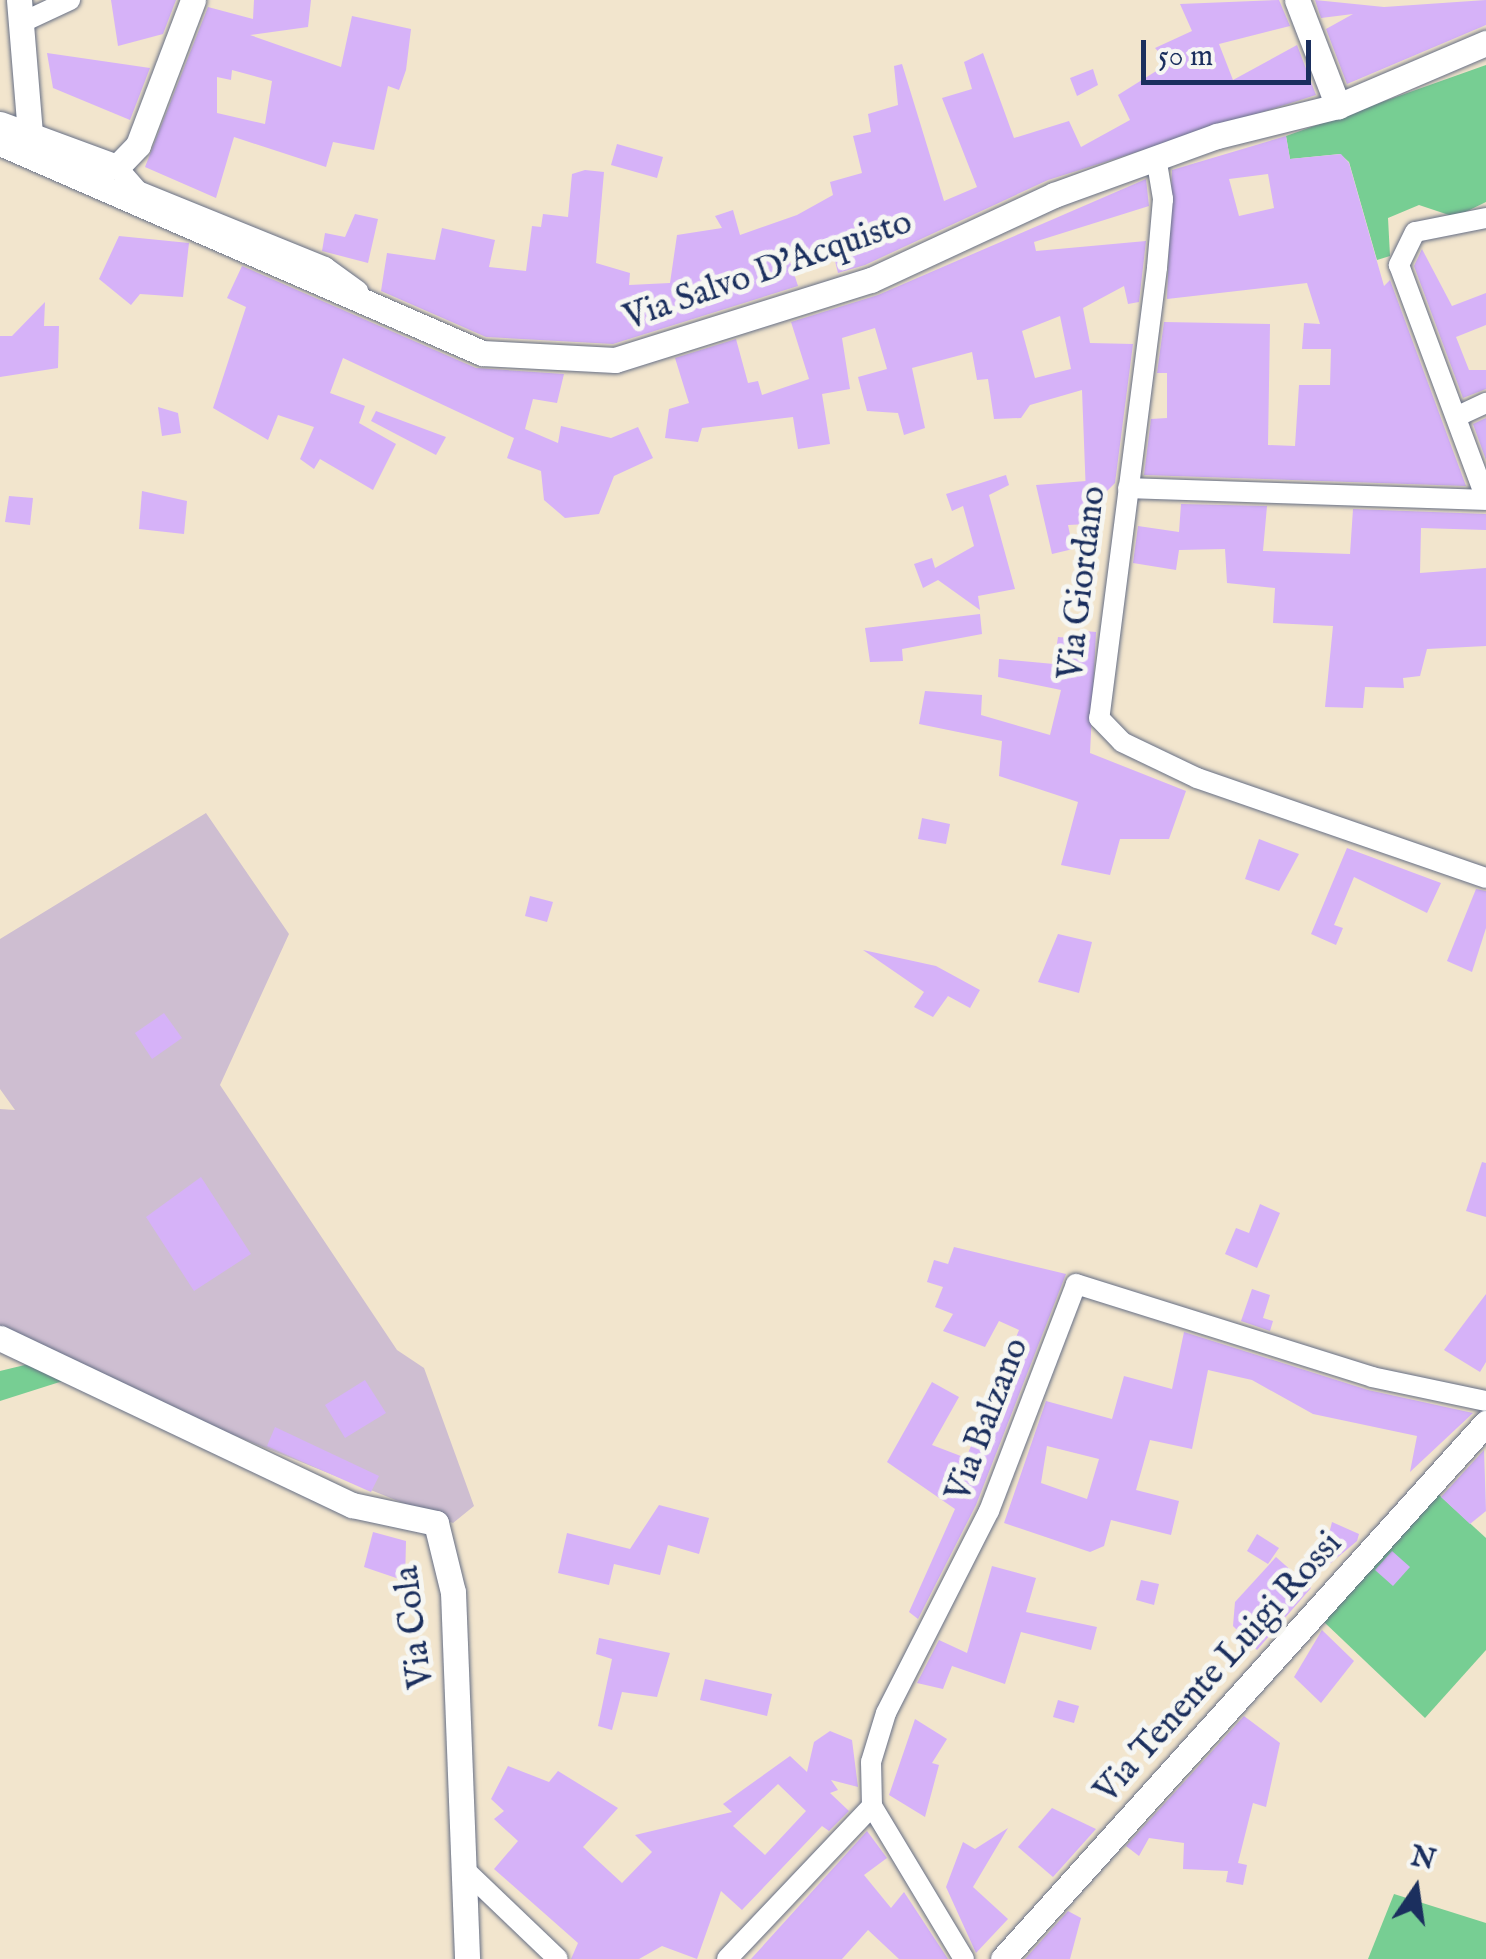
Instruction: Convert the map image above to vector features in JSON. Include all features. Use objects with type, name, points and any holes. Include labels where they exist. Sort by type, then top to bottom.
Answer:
[{"type":"street","points":[[30,135],[21,11],[70,0]]},
{"type":"street","points":[[117,167],[138,145],[193,0]]},
{"type":"street","points":[[1297,0],[1338,106]]},
{"type":"street","name":"Via Salvo D'Acquisto","points":[[0,143],[482,353],[615,360],[871,280],[1156,157],[1338,106],[1486,43]]},
{"type":"street","points":[[0,124],[117,167],[138,191],[325,267],[374,303]]},
{"type":"street","name":"Via Giordano","points":[[1156,157],[1163,198],[1099,718],[1122,742],[1196,778],[1486,878]]},
{"type":"street","points":[[1128,488],[1486,499],[1399,265],[1415,232],[1485,219]]},
{"type":"street","points":[[1458,416],[1486,403]]},
{"type":"street","name":"Via Balzano","points":[[872,1806],[871,1762],[886,1713],[989,1511],[1076,1284],[1372,1377],[1486,1401]]},
{"type":"street","name":"Via Cola","points":[[0,1338],[352,1505],[436,1523],[454,1592],[468,1874],[467,1959]]},
{"type":"street","name":"Via Tenente Luigi Rossi","points":[[1003,1959],[1486,1424]]},
{"type":"street","points":[[727,1959],[872,1806],[964,1959]]},
{"type":"street","points":[[468,1874],[558,1959]]},
{"type":"shaded area","points":[[206,813],[289,934],[220,1085],[397,1350],[424,1368],[474,1506],[453,1523],[161,1406],[0,1327],[0,1109],[15,1110],[0,1089],[0,939]]},
{"type":"green space","points":[[1486,65],[1486,202],[1455,217],[1419,205],[1388,218],[1390,256],[1377,260],[1349,162],[1340,154],[1290,159],[1286,136]]},
{"type":"green space","points":[[33,1363],[66,1380],[0,1401],[0,1371]]},
{"type":"green space","points":[[1438,1494],[1486,1538],[1486,1650],[1425,1718],[1323,1621]]},
{"type":"green space","points":[[1394,1894],[1486,1923],[1486,1959],[1368,1959]]},
{"type":"building","points":[[111,0],[176,0],[163,34],[118,46]]},
{"type":"building","points":[[254,0],[311,0],[308,27],[250,35],[341,67],[352,16],[411,29],[406,70],[399,90],[388,86],[374,150],[333,142],[326,167],[234,137],[216,198],[145,167],[208,7],[253,19]],"holes":[[[232,70],[272,81],[265,124],[217,113],[217,77],[231,80]]]},
{"type":"building","points":[[1279,0],[1290,26],[1219,44],[1233,80],[1297,45],[1316,95],[1048,180],[865,265],[838,273],[831,245],[788,255],[798,286],[613,344],[486,337],[381,291],[387,253],[435,260],[442,228],[495,240],[489,267],[526,271],[532,226],[541,227],[543,214],[568,217],[572,174],[585,170],[604,172],[596,263],[630,273],[629,285],[670,283],[677,235],[722,228],[715,216],[733,210],[740,235],[797,215],[833,195],[830,182],[862,173],[853,136],[871,132],[868,114],[898,105],[894,66],[902,64],[944,201],[977,187],[942,98],[972,89],[964,62],[983,53],[1014,138],[1069,121],[1081,147],[1130,120],[1118,95],[1169,63],[1155,48],[1192,31],[1180,4]]},
{"type":"building","points":[[1315,0],[1384,7],[1486,0],[1486,25],[1347,84],[1326,29],[1353,14],[1321,18]]},
{"type":"building","points":[[47,53],[150,68],[130,120],[53,88]]},
{"type":"building","points":[[1093,69],[1098,85],[1077,96],[1070,78]]},
{"type":"building","points":[[1286,136],[1290,159],[1341,154],[1349,163],[1384,286],[1390,280],[1466,486],[1144,475],[1151,419],[1167,418],[1167,373],[1157,373],[1164,322],[1270,324],[1268,445],[1295,446],[1299,385],[1330,385],[1331,349],[1302,349],[1304,323],[1320,324],[1307,283],[1167,299],[1172,170]],"holes":[[[1268,174],[1274,208],[1239,216],[1229,179]]]},
{"type":"building","points":[[617,144],[663,157],[657,178],[611,165]]},
{"type":"building","points":[[1146,179],[1149,206],[1034,242],[1036,251],[1146,241],[1139,302],[1128,304],[1124,286],[1083,308],[1090,343],[1133,344],[1115,483],[1104,494],[1086,495],[1082,390],[1030,405],[1021,418],[994,419],[988,379],[977,380],[972,352],[912,368],[925,428],[904,435],[898,413],[867,411],[858,377],[887,369],[875,328],[842,338],[850,389],[822,394],[830,444],[798,449],[793,417],[702,428],[698,442],[665,438],[669,409],[689,403],[675,358],[736,339],[748,383],[758,381],[762,395],[809,379],[791,322],[878,295]],"holes":[[[1060,316],[1071,369],[1035,378],[1022,331]]]},
{"type":"building","points":[[355,214],[378,219],[368,263],[322,251],[325,233],[345,237]]},
{"type":"building","points":[[119,236],[189,243],[183,297],[140,294],[131,305],[99,279]]},
{"type":"building","points":[[1422,249],[1452,306],[1486,293],[1486,325],[1456,337],[1469,370],[1486,370],[1486,389],[1463,398],[1414,266]]},
{"type":"building","points":[[242,266],[476,368],[564,374],[557,403],[533,399],[525,429],[558,443],[561,426],[611,438],[638,427],[653,458],[614,476],[599,514],[565,518],[544,500],[541,471],[507,458],[514,438],[343,358],[330,393],[365,406],[359,423],[396,444],[373,490],[320,459],[314,469],[300,459],[314,427],[278,415],[268,440],[213,408],[246,307],[227,298]]},
{"type":"building","points":[[45,302],[44,326],[59,326],[58,368],[0,377],[0,336],[12,336]]},
{"type":"building","points":[[158,407],[178,413],[181,433],[162,436]]},
{"type":"building","points":[[376,411],[446,437],[436,455],[371,421]]},
{"type":"building","points":[[1486,418],[1486,460],[1473,424]]},
{"type":"building","points":[[1006,475],[1009,485],[989,495],[1015,589],[978,596],[980,610],[938,580],[923,588],[914,564],[932,558],[935,568],[974,546],[963,506],[952,511],[946,494]]},
{"type":"building","points":[[1086,481],[1088,524],[1068,525],[1073,549],[1052,554],[1036,485]]},
{"type":"building","points":[[142,491],[187,501],[184,534],[139,529]]},
{"type":"building","points":[[9,496],[33,498],[30,525],[5,522]]},
{"type":"building","points":[[1181,504],[1267,506],[1263,551],[1350,554],[1353,509],[1486,514],[1486,530],[1421,528],[1420,573],[1486,568],[1486,646],[1427,649],[1420,676],[1403,678],[1404,688],[1365,687],[1363,708],[1325,707],[1333,626],[1273,623],[1275,588],[1227,583],[1225,549],[1179,550],[1176,570],[1133,563],[1138,526],[1179,532]]},
{"type":"building","points":[[980,614],[982,634],[902,649],[903,661],[870,662],[865,628]]},
{"type":"building","points":[[1084,631],[1096,632],[1090,753],[1186,791],[1169,839],[1120,839],[1110,875],[1061,865],[1078,802],[999,776],[1002,741],[919,724],[925,691],[982,695],[981,715],[1050,735],[1061,690],[998,677],[999,659],[1054,664],[1058,637],[1082,639]]},
{"type":"building","points":[[922,818],[950,824],[946,844],[918,839]]},
{"type":"building","points":[[1259,839],[1299,854],[1279,891],[1245,879]]},
{"type":"building","points":[[1347,848],[1441,883],[1427,913],[1354,877],[1334,925],[1343,928],[1336,945],[1311,934]]},
{"type":"building","points":[[1476,889],[1486,891],[1486,928],[1472,972],[1447,961]]},
{"type":"building","points":[[530,896],[553,902],[547,922],[525,916]]},
{"type":"building","points":[[1058,934],[1092,942],[1079,993],[1038,982]]},
{"type":"building","points":[[863,950],[936,966],[980,990],[970,1008],[948,996],[933,1017],[914,1007],[924,992]]},
{"type":"building","points":[[164,1013],[182,1038],[152,1059],[135,1033]]},
{"type":"building","points":[[1482,1162],[1486,1163],[1486,1217],[1466,1211]]},
{"type":"building","points":[[201,1177],[251,1254],[194,1291],[146,1217]]},
{"type":"building","points":[[1260,1204],[1280,1213],[1257,1268],[1225,1254],[1236,1228],[1249,1233]]},
{"type":"building","points":[[954,1247],[1066,1274],[976,1505],[918,1619],[909,1612],[955,1509],[887,1462],[932,1382],[959,1397],[932,1445],[966,1458],[1019,1330],[999,1321],[985,1347],[943,1331],[953,1314],[935,1307],[943,1287],[927,1282],[934,1260],[948,1264]]},
{"type":"building","points":[[1252,1289],[1270,1295],[1263,1318],[1273,1321],[1270,1331],[1241,1321]]},
{"type":"building","points":[[1486,1294],[1486,1362],[1480,1372],[1444,1350]]},
{"type":"building","points":[[1184,1332],[1368,1390],[1473,1413],[1410,1472],[1417,1436],[1313,1414],[1252,1380],[1208,1370],[1192,1449],[1150,1440],[1136,1490],[1179,1501],[1171,1535],[1111,1520],[1104,1546],[1090,1552],[1004,1523],[1046,1401],[1112,1419],[1124,1376],[1172,1389]],"holes":[[[1047,1446],[1099,1459],[1087,1499],[1041,1483]]]},
{"type":"building","points":[[365,1380],[386,1413],[345,1438],[325,1405]]},
{"type":"building","points":[[275,1427],[379,1476],[371,1492],[267,1446]]},
{"type":"building","points":[[1484,1450],[1486,1511],[1470,1524],[1441,1497]]},
{"type":"building","points":[[659,1505],[709,1518],[699,1554],[668,1545],[660,1575],[614,1564],[609,1585],[558,1573],[567,1533],[630,1549]]},
{"type":"building","points":[[1332,1522],[1359,1534],[1357,1541],[1319,1573]]},
{"type":"building","points":[[373,1532],[406,1541],[405,1581],[364,1567]]},
{"type":"building","points":[[1257,1534],[1279,1548],[1268,1564],[1247,1551]]},
{"type":"building","points":[[1392,1551],[1410,1567],[1393,1586],[1375,1570]]},
{"type":"building","points":[[1276,1557],[1311,1588],[1257,1650],[1233,1626],[1235,1602]]},
{"type":"building","points":[[992,1566],[1036,1578],[1026,1612],[1097,1627],[1091,1650],[1021,1632],[1005,1684],[952,1666],[943,1689],[917,1683],[939,1640],[967,1653]]},
{"type":"building","points":[[1141,1580],[1159,1584],[1154,1605],[1136,1600]]},
{"type":"building","points":[[1322,1630],[1354,1661],[1321,1703],[1294,1677]]},
{"type":"building","points":[[599,1638],[670,1653],[657,1697],[622,1692],[612,1730],[598,1726],[612,1659],[596,1654]]},
{"type":"building","points":[[705,1679],[772,1694],[767,1716],[700,1700]]},
{"type":"building","points":[[1058,1700],[1079,1706],[1074,1723],[1053,1717]]},
{"type":"building","points":[[1244,1716],[1280,1743],[1266,1807],[1253,1803],[1238,1863],[1247,1865],[1243,1885],[1226,1882],[1228,1871],[1183,1869],[1184,1843],[1149,1838],[1139,1856],[1126,1846]]},
{"type":"building","points":[[915,1719],[947,1739],[932,1763],[939,1765],[925,1817],[889,1795]]},
{"type":"building","points":[[830,1731],[852,1740],[858,1787],[831,1780],[838,1790],[830,1793],[849,1811],[829,1831],[822,1826],[742,1910],[721,1891],[697,1959],[662,1946],[639,1959],[571,1959],[578,1943],[494,1869],[518,1841],[494,1819],[504,1811],[491,1799],[508,1766],[549,1782],[558,1771],[618,1808],[583,1847],[622,1883],[652,1852],[635,1835],[732,1812],[723,1804],[790,1756],[807,1772],[814,1742]],"holes":[[[778,1784],[806,1811],[765,1855],[733,1826]]]},
{"type":"building","points":[[1052,1808],[1096,1829],[1053,1877],[1018,1847]]},
{"type":"building","points":[[1008,1828],[973,1887],[1008,1919],[976,1953],[946,1887],[963,1842],[975,1849]]},
{"type":"building","points":[[867,1831],[887,1858],[864,1875],[891,1908],[904,1892],[948,1959],[899,1959],[868,1930],[842,1959],[751,1959]]},
{"type":"building","points":[[1068,1911],[1081,1918],[1070,1959],[1025,1959]]}]
